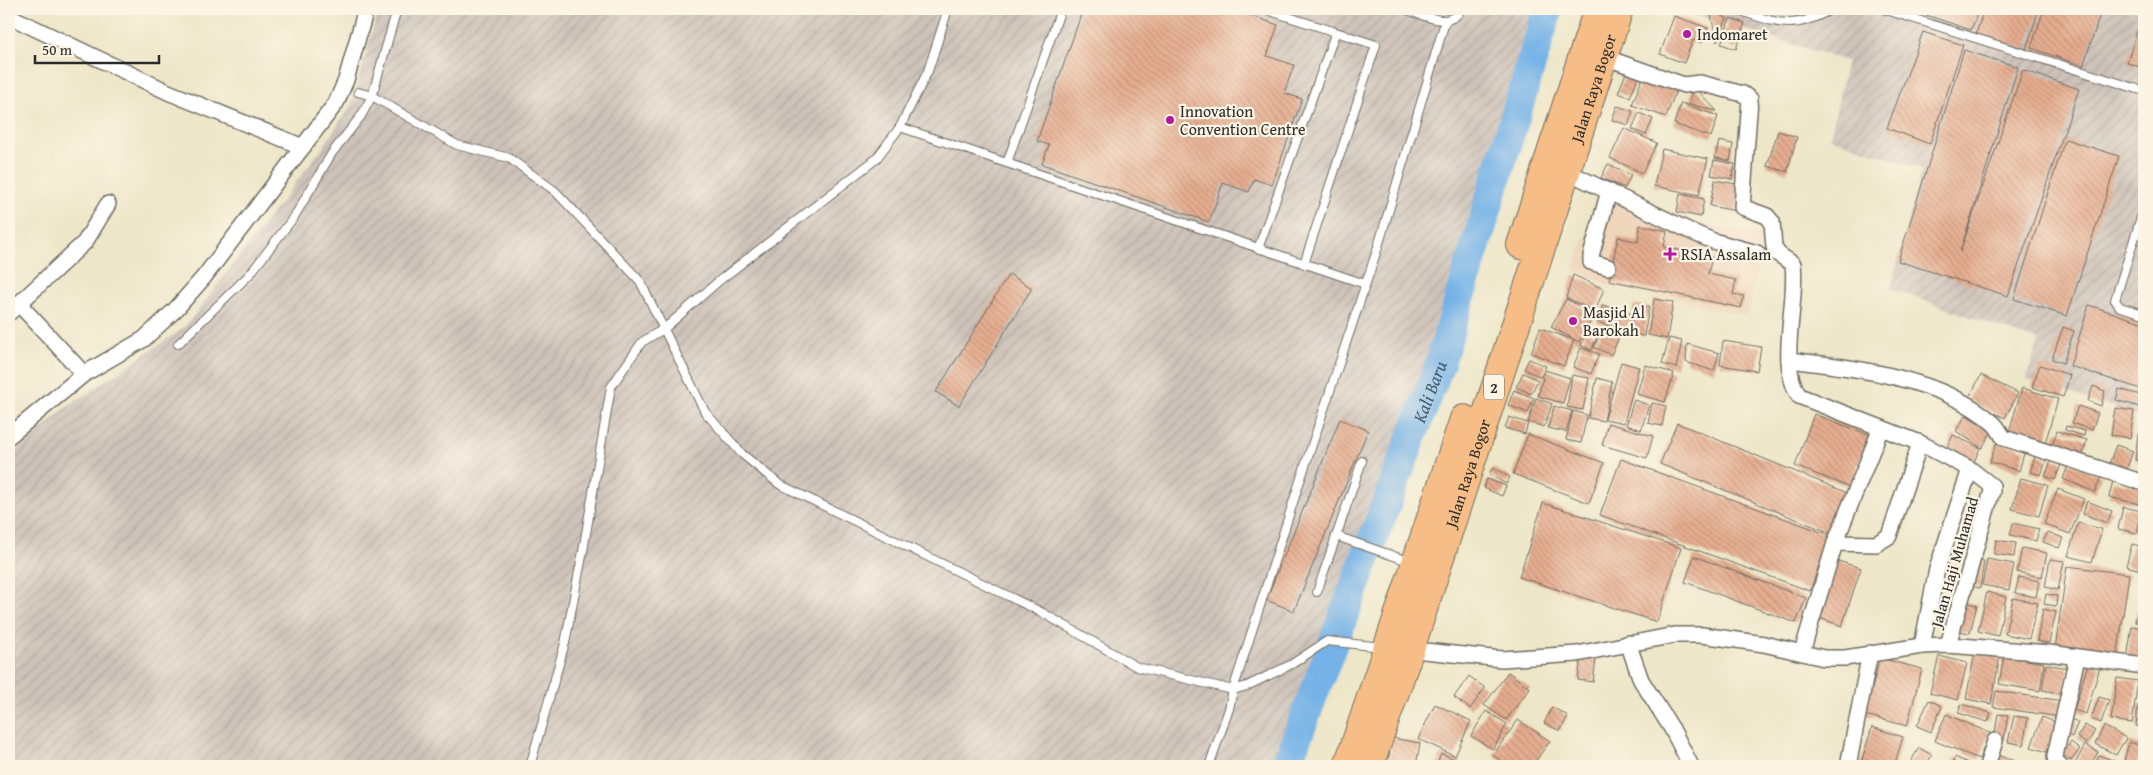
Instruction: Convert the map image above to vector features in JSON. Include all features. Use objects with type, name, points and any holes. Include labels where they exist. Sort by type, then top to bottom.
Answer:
[{"type":"highway","name":"Jalan Raya Bogor","points":[[1369,766],[1400,648],[1598,9]]},
{"type":"highway","name":"Jalan Raya Bogor","points":[[1425,567],[1566,171],[1620,9]]},
{"type":"highway","name":"Jalan Raya Bogor","points":[[1348,766],[1400,648]]},
{"type":"street","points":[[9,436],[84,374],[144,339],[176,309],[204,277],[336,103],[346,80],[366,9]]},
{"type":"street","points":[[9,16],[168,92],[303,147]]},
{"type":"street","name":"Jalan Haji Muhamad","points":[[1604,56],[1684,85],[1700,83],[1743,94],[1750,99],[1742,207],[1767,216],[1772,222],[1774,247],[1778,254],[1793,264],[1795,280],[1789,360],[1794,388],[1799,396],[1920,443],[1970,468],[1988,481],[1992,491],[1948,645]]},
{"type":"street","points":[[1566,171],[1713,241],[1757,253]]},
{"type":"street","points":[[1608,267],[1591,262],[1590,256],[1609,191]]},
{"type":"street","points":[[84,374],[14,308],[85,242],[108,204]]},
{"type":"street","points":[[1789,360],[1834,365],[1917,384],[1968,405],[1991,421],[2004,438],[2144,483]]},
{"type":"street","points":[[1802,652],[1836,543],[1881,428]]},
{"type":"street","points":[[1836,543],[1876,544],[1889,536],[1920,443]]},
{"type":"street","name":"Jalan Haji Muhamad","points":[[1922,646],[1936,569],[1970,468]]},
{"type":"street","points":[[1400,648],[1502,659],[1578,654],[1675,635],[1702,635],[1802,652],[1824,658],[1846,658],[1922,646],[1948,645],[2144,666]]},
{"type":"street","points":[[1628,643],[1641,680],[1672,728],[1691,766]]},
{"type":"street","points":[[1848,766],[1870,653]]},
{"type":"street","points":[[2060,766],[2056,764],[2055,756],[2077,658]]},
{"type":"street","points":[[1987,766],[1995,742]]},
{"type":"lane","points":[[178,344],[250,274],[294,217],[332,153],[361,116],[372,96],[397,9]]},
{"type":"lane","points":[[530,766],[564,643],[583,551],[611,387],[642,342],[665,328],[720,280],[876,159],[900,127],[928,71],[948,9]]},
{"type":"lane","points":[[1006,163],[1060,9]]},
{"type":"lane","points":[[1264,9],[1376,46],[1304,264]]},
{"type":"lane","points":[[1404,9],[1445,22],[1454,18],[1461,9]]},
{"type":"lane","points":[[1735,9],[1779,24],[1795,24],[1814,18],[1832,9]]},
{"type":"lane","points":[[1883,9],[2144,91]]},
{"type":"lane","points":[[1209,766],[1366,284],[1445,22]]},
{"type":"lane","points":[[1258,249],[1335,34]]},
{"type":"lane","points":[[358,92],[372,96],[457,145],[509,158],[556,191],[640,281],[665,328],[705,412],[742,454],[779,484],[1043,613],[1137,667],[1233,690],[1246,686],[1292,664],[1328,641],[1400,648]]},
{"type":"lane","points":[[900,127],[1366,284]]},
{"type":"lane","points":[[2144,208],[2115,300],[2120,306],[2144,314]]},
{"type":"lane","points":[[1317,592],[1362,461]]},
{"type":"lane","points":[[1336,536],[1425,567]]},
{"type":"shaded area","points":[[379,9],[1545,9],[1295,766],[9,766],[9,457],[64,409],[185,327],[324,146],[351,105]]},
{"type":"shaded area","points":[[1678,9],[2144,9],[2144,417],[2026,379],[2039,341],[1891,289],[1922,169],[1830,138],[1847,61]]},
{"type":"shaded area","name":"RSIA Assalam","points":[[1605,184],[1694,222],[1765,237],[1747,316],[1608,285],[1573,270]]},
{"type":"building","name":"Innovation Convention Centre","points":[[1083,9],[1231,9],[1278,25],[1267,56],[1294,65],[1284,93],[1302,99],[1272,185],[1254,179],[1249,192],[1223,183],[1209,222],[1042,164],[1049,145],[1037,141]]},
{"type":"building","points":[[1924,9],[1979,9],[1971,30],[1923,14]]},
{"type":"building","points":[[1984,9],[2039,9],[2026,49],[1976,34]]},
{"type":"building","points":[[2044,9],[2102,9],[2083,66],[2031,48]]},
{"type":"building","points":[[2144,9],[2144,68],[2127,63]]},
{"type":"building","points":[[1710,11],[1727,18],[1717,42]]},
{"type":"building","name":"Indomaret","points":[[1674,16],[1708,28],[1702,43],[1693,40],[1684,63],[1660,54]]},
{"type":"building","points":[[1730,18],[1745,23],[1736,49],[1721,44]]},
{"type":"building","points":[[1923,32],[1963,45],[1930,144],[1887,128]]},
{"type":"building","points":[[1964,50],[2018,67],[1960,252],[2023,70],[2079,89],[2008,296],[1898,261]]},
{"type":"building","points":[[1628,68],[1640,73],[1630,97],[1618,93]]},
{"type":"building","points":[[1645,71],[1679,83],[1666,117],[1632,105]]},
{"type":"building","points":[[1693,86],[1717,111],[1689,104]]},
{"type":"building","points":[[1681,103],[1718,116],[1711,137],[1674,124]]},
{"type":"building","points":[[1617,106],[1633,111],[1628,125],[1612,120]]},
{"type":"building","points":[[1639,113],[1653,119],[1646,135],[1632,129]]},
{"type":"building","points":[[1624,128],[1657,143],[1642,173],[1610,158]]},
{"type":"building","points":[[1778,131],[1797,137],[1787,172],[1767,166]]},
{"type":"building","points":[[2065,139],[2119,156],[2067,316],[2014,299]]},
{"type":"building","points":[[1719,141],[1733,144],[1730,161],[1715,158]]},
{"type":"building","points":[[1662,149],[1708,159],[1699,195],[1654,186]]},
{"type":"building","points":[[1714,160],[1735,164],[1732,179],[1711,175]]},
{"type":"building","points":[[1608,164],[1631,175],[1625,188],[1601,178]]},
{"type":"building","points":[[1715,180],[1741,185],[1736,211],[1710,206]]},
{"type":"building","points":[[1680,194],[1704,199],[1701,217],[1677,212]]},
{"type":"building","points":[[1640,225],[1667,231],[1664,247],[1712,257],[1708,274],[1736,280],[1733,294],[1744,296],[1741,308],[1609,280],[1618,237],[1638,242]]},
{"type":"building","points":[[1009,274],[1032,288],[959,406],[936,392]]},
{"type":"building","points":[[1573,275],[1604,289],[1595,311],[1566,298]]},
{"type":"building","name":"Masjid Al Barokah","points":[[1566,299],[1595,314],[1579,342],[1551,327]]},
{"type":"building","points":[[1654,299],[1673,302],[1667,339],[1648,335]]},
{"type":"building","points":[[1634,304],[1649,307],[1644,336],[1630,334]]},
{"type":"building","points":[[1603,305],[1632,315],[1626,332],[1597,322]]},
{"type":"building","points":[[2089,305],[2144,323],[2144,390],[2070,366]]},
{"type":"building","points":[[2063,327],[2074,331],[2063,363],[2052,359]]},
{"type":"building","points":[[1540,328],[1574,340],[1564,366],[1531,353]]},
{"type":"building","points":[[1603,328],[1620,335],[1611,355],[1594,347]]},
{"type":"building","points":[[1586,332],[1597,336],[1592,350],[1581,346]]},
{"type":"building","points":[[1669,338],[1682,341],[1676,368],[1662,364]]},
{"type":"building","points":[[1723,341],[1761,347],[1757,371],[1720,365]]},
{"type":"building","points":[[1687,344],[1719,353],[1714,371],[1686,362]]},
{"type":"building","points":[[1581,348],[1599,354],[1591,374],[1573,367]]},
{"type":"building","points":[[1529,359],[1546,366],[1541,377],[1524,369]]},
{"type":"building","points":[[1621,362],[1639,367],[1624,423],[1605,419]]},
{"type":"building","points":[[1645,365],[1674,373],[1665,402],[1637,394]]},
{"type":"building","points":[[2040,365],[2070,375],[2063,397],[2032,387]]},
{"type":"building","points":[[1545,370],[1570,378],[1563,403],[1538,396]]},
{"type":"building","points":[[1523,373],[1538,380],[1531,394],[1516,387]]},
{"type":"building","points":[[1572,375],[1589,378],[1583,410],[1567,407]]},
{"type":"building","points":[[1981,375],[2018,393],[2005,418],[1968,400]]},
{"type":"building","points":[[1597,378],[1612,382],[1604,421],[1588,418]]},
{"type":"building","points":[[2093,386],[2105,391],[2101,406],[2088,401]]},
{"type":"building","points":[[2022,388],[2058,399],[2045,443],[2009,432]]},
{"type":"building","points":[[2119,389],[2144,396],[2143,408],[2116,400]]},
{"type":"building","points":[[1514,390],[1534,398],[1528,413],[1508,405]]},
{"type":"building","points":[[1536,398],[1552,404],[1544,427],[1528,422]]},
{"type":"building","points":[[1634,400],[1649,405],[1641,430],[1626,425]]},
{"type":"building","points":[[1652,403],[1666,406],[1662,426],[1648,423]]},
{"type":"building","points":[[1554,406],[1572,411],[1566,432],[1548,428]]},
{"type":"building","points":[[2078,406],[2098,413],[2092,430],[2072,423]]},
{"type":"building","points":[[2115,408],[2134,411],[2130,438],[2111,435]]},
{"type":"building","points":[[1573,411],[1587,415],[1581,443],[1566,440]]},
{"type":"building","points":[[1814,414],[1870,435],[1850,487],[1795,466]]},
{"type":"building","points":[[1966,415],[1992,431],[1982,448],[1956,431]]},
{"type":"building","points":[[1509,417],[1528,423],[1525,434],[1505,428]]},
{"type":"building","points":[[1340,419],[1368,430],[1294,611],[1266,600]]},
{"type":"building","points":[[1608,423],[1653,436],[1647,458],[1602,445]]},
{"type":"building","points":[[1677,423],[1850,494],[1833,534],[1660,464]]},
{"type":"building","points":[[2066,426],[2085,431],[2084,436],[2065,430]]},
{"type":"building","points":[[2057,431],[2087,440],[2082,457],[2052,447]]},
{"type":"building","points":[[1528,434],[1604,463],[1589,503],[1513,474]]},
{"type":"building","points":[[2138,434],[2144,434],[2144,462],[2135,460]]},
{"type":"building","points":[[1953,435],[1980,448],[1974,462],[1947,448]]},
{"type":"building","points":[[1997,441],[2025,450],[2019,471],[1990,462]]},
{"type":"building","points":[[2116,445],[2133,451],[2125,474],[2108,467]]},
{"type":"building","points":[[2036,454],[2047,458],[2041,475],[2030,472]]},
{"type":"building","points":[[1621,459],[1830,535],[1810,591],[1600,515]]},
{"type":"building","points":[[2052,459],[2062,462],[2055,480],[2045,476]]},
{"type":"building","points":[[2069,463],[2101,476],[2095,492],[2063,479]]},
{"type":"building","points":[[1493,468],[1510,477],[1506,484],[1489,474]]},
{"type":"building","points":[[2021,478],[2048,485],[2039,516],[2012,509]]},
{"type":"building","points":[[1487,479],[1506,486],[1502,496],[1484,488]]},
{"type":"building","points":[[2113,481],[2143,488],[2139,504],[2109,497]]},
{"type":"building","points":[[2058,489],[2084,499],[2070,534],[2044,524]]},
{"type":"building","points":[[2087,501],[2112,511],[2107,523],[2083,514]]},
{"type":"building","points":[[1543,503],[1681,548],[1657,622],[1519,577]]},
{"type":"building","points":[[2123,507],[2142,511],[2137,533],[2118,529]]},
{"type":"building","points":[[2013,523],[2039,529],[2036,541],[2010,535]]},
{"type":"building","points":[[2078,523],[2102,529],[2092,562],[2068,556]]},
{"type":"building","points":[[2048,532],[2063,538],[2059,548],[2043,542]]},
{"type":"building","points":[[1996,540],[2016,543],[2014,557],[1994,554]]},
{"type":"building","points":[[2132,544],[2144,547],[2144,571],[2126,566]]},
{"type":"building","points":[[2022,548],[2047,553],[2042,577],[2017,572]]},
{"type":"building","points":[[1694,556],[1806,598],[1796,623],[1685,582]]},
{"type":"building","points":[[1974,559],[1984,561],[1980,588],[1970,586]]},
{"type":"building","points":[[1987,559],[2014,564],[2009,590],[1982,585]]},
{"type":"building","points":[[2050,559],[2064,561],[2058,590],[2045,587]]},
{"type":"building","points":[[1838,561],[1861,568],[1842,626],[1819,618]]},
{"type":"building","points":[[2067,566],[2129,574],[2117,658],[2055,649]]},
{"type":"building","points":[[2019,577],[2039,581],[2036,597],[2015,593]]},
{"type":"building","points":[[1987,592],[2006,597],[1998,636],[1978,631]]},
{"type":"building","points":[[2046,594],[2057,596],[2056,606],[2044,604]]},
{"type":"building","points":[[2013,598],[2038,603],[2029,639],[2005,634]]},
{"type":"building","points":[[1965,602],[1977,605],[1970,633],[1958,631]]},
{"type":"building","points":[[2138,608],[2144,610],[2144,623],[2135,622]]},
{"type":"building","points":[[2043,609],[2056,612],[2049,643],[2037,641]]},
{"type":"building","points":[[2132,626],[2144,628],[2142,661],[2127,659]]},
{"type":"building","points":[[1975,652],[2000,656],[1991,704],[1966,699]]},
{"type":"building","points":[[1939,656],[1967,663],[1958,700],[1930,693]]},
{"type":"building","points":[[2004,656],[2044,663],[2040,691],[1999,684]]},
{"type":"building","points":[[1581,657],[1596,659],[1593,682],[1578,680]]},
{"type":"building","points":[[1880,658],[1922,669],[1907,726],[1865,715]]},
{"type":"building","points":[[2046,664],[2068,668],[2064,694],[2042,690]]},
{"type":"building","points":[[2088,664],[2100,667],[2086,714],[2074,710]]},
{"type":"building","points":[[1508,672],[1530,688],[1506,720],[1484,705]]},
{"type":"building","points":[[1469,676],[1485,688],[1470,709],[1454,697]]},
{"type":"building","points":[[2117,678],[2138,681],[2132,723],[2111,720]]},
{"type":"building","points":[[1996,691],[2063,701],[2061,717],[1993,707]]},
{"type":"building","points":[[2099,697],[2109,700],[2101,723],[2091,719]]},
{"type":"building","points":[[1929,700],[1942,706],[1931,732],[1917,726]]},
{"type":"building","points":[[1435,704],[1471,721],[1455,756],[1418,739]]},
{"type":"building","points":[[1961,704],[1991,713],[1988,722],[1958,713]]},
{"type":"building","points":[[2138,705],[2144,706],[2144,727],[2136,726]]},
{"type":"building","points":[[1552,707],[1568,716],[1560,731],[1544,723]]},
{"type":"building","points":[[1486,711],[1507,724],[1493,749],[1471,736]]},
{"type":"building","points":[[1946,714],[1990,733],[1979,759],[1935,741]]},
{"type":"building","points":[[1998,714],[2008,715],[2004,740],[1994,739]]},
{"type":"building","points":[[2014,716],[2028,718],[2023,745],[2008,742]]},
{"type":"building","points":[[2042,717],[2060,724],[2050,753],[2031,747]]},
{"type":"building","points":[[2070,719],[2078,722],[2072,737],[2064,733]]},
{"type":"building","points":[[1518,720],[1550,741],[1532,766],[1510,766],[1493,755]]},
{"type":"building","points":[[2085,725],[2095,731],[2087,744],[2077,737]]},
{"type":"building","points":[[2104,726],[2126,738],[2116,755],[2095,744]]},
{"type":"building","points":[[1872,727],[1903,737],[1894,766],[1860,766]]},
{"type":"building","points":[[1392,738],[1420,743],[1416,766],[1387,766]]},
{"type":"building","points":[[2071,742],[2080,749],[2071,761],[2062,755]]},
{"type":"building","points":[[2129,742],[2143,746],[2138,766],[2123,765]]},
{"type":"building","points":[[2085,745],[2098,752],[2090,766],[2078,766],[2075,764]]},
{"type":"building","points":[[1919,748],[1932,755],[1926,766],[1908,766]]},
{"type":"building","points":[[1441,754],[1461,761],[1459,766],[1436,766]]},
{"type":"building","points":[[1993,754],[2031,766],[1990,766]]},
{"type":"building","points":[[2099,755],[2122,764],[2121,766],[2094,766]]},
{"type":"building","points":[[1955,757],[1974,766],[1951,766]]},
{"type":"waterway","name":"Kali Baru","points":[[1286,766],[1439,366],[1548,9]]},
{"type":"place","name":"Indomaret","points":[[1687,34]]},
{"type":"place","name":"Innovation Convention Centre","points":[[1170,120]]},
{"type":"place","name":"RSIA Assalam","points":[[1670,254]]},
{"type":"place","name":"Masjid Al Barokah","points":[[1573,321]]}]
